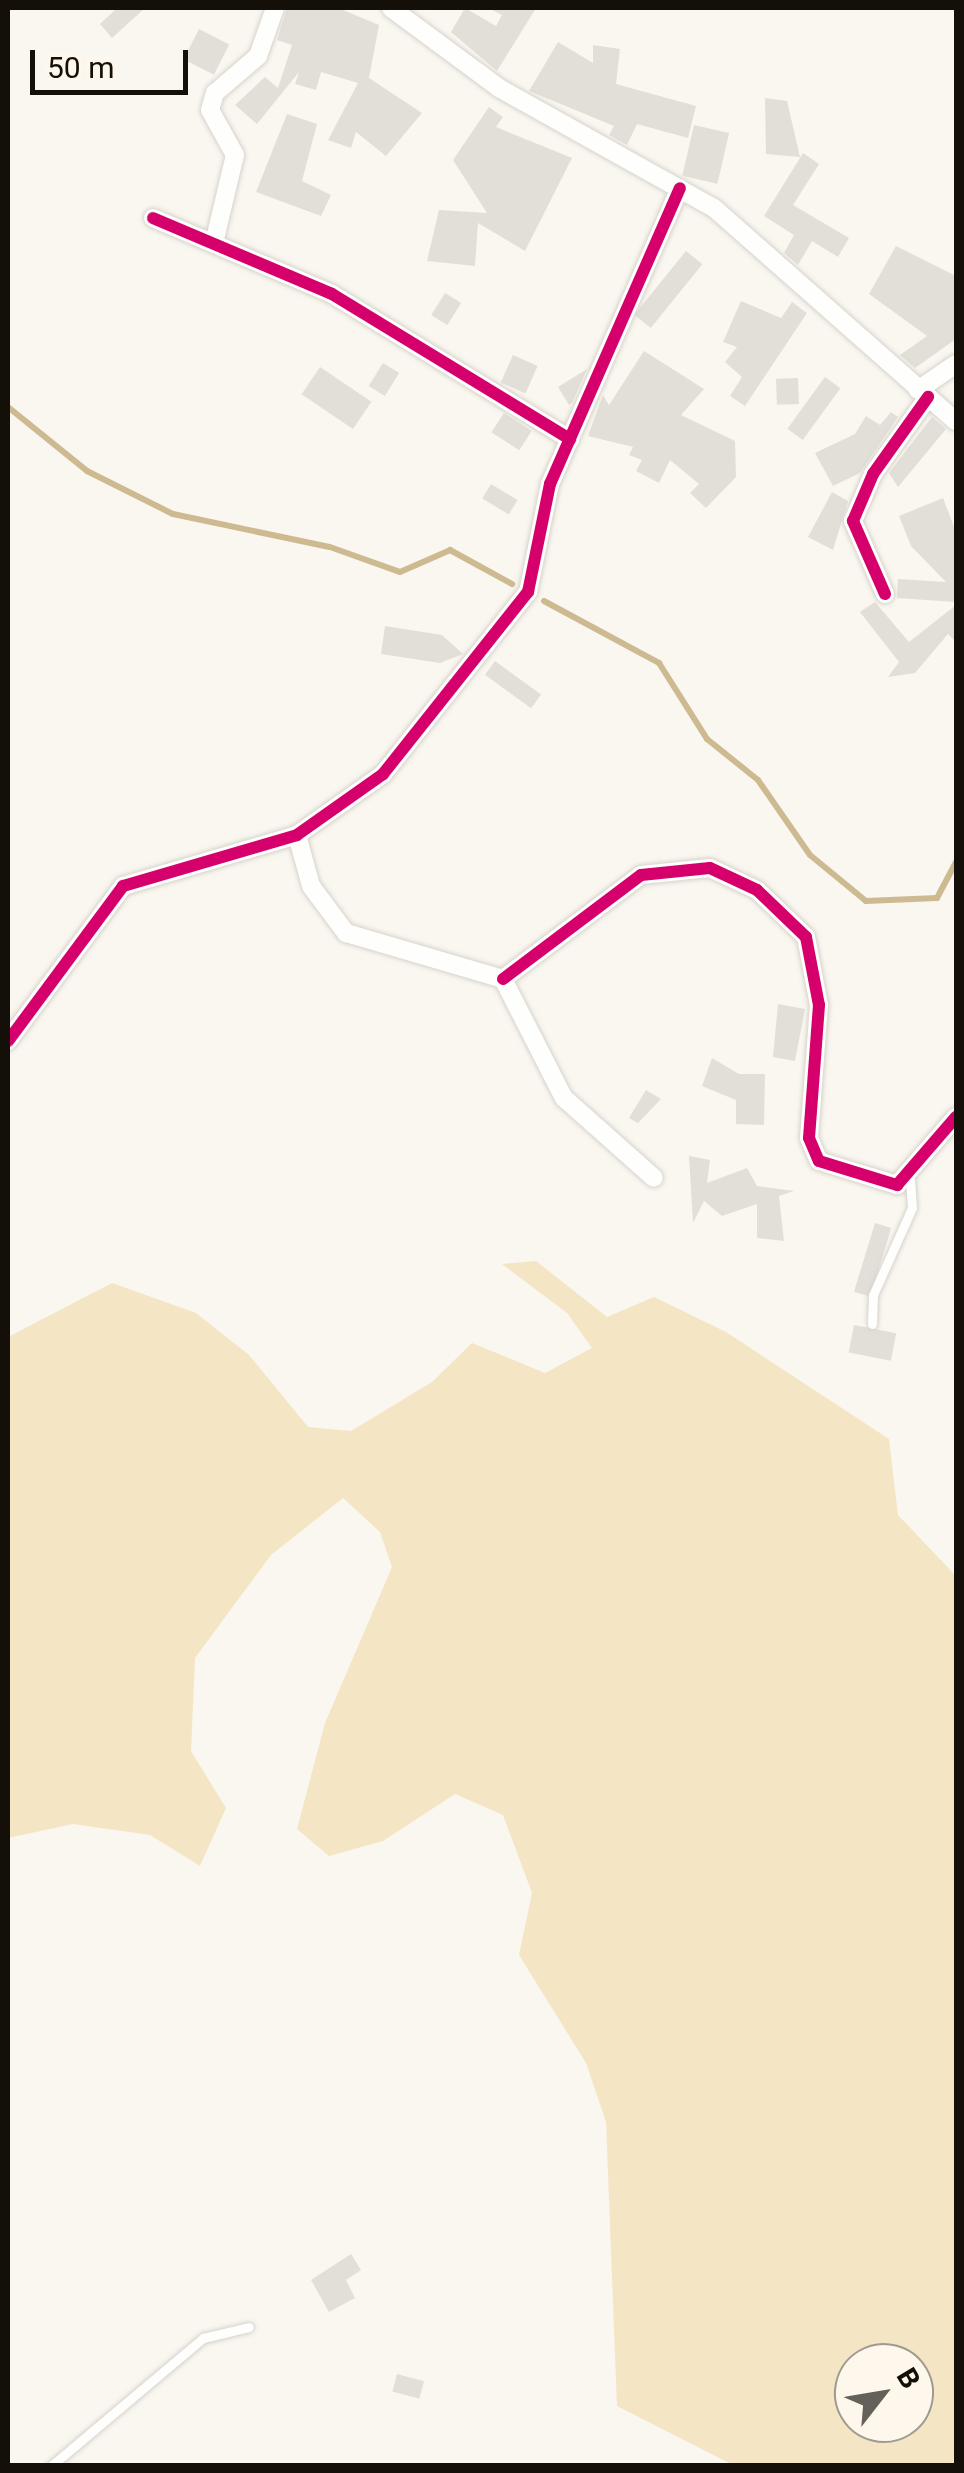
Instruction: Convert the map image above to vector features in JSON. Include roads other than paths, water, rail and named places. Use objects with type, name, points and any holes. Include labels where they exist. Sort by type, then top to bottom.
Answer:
[{"type":"street","points":[[214,243],[234,156],[210,110],[215,93],[258,56],[275,8]]},
{"type":"street","points":[[391,8],[499,88],[680,188],[832,304],[923,394],[956,421]]},
{"type":"street","points":[[8,1040],[122,886],[297,835],[383,774],[528,592],[550,484],[680,188]]},
{"type":"street","points":[[154,218],[332,294],[570,439]]},
{"type":"street","points":[[885,594],[853,521],[873,474],[923,394],[956,364]]},
{"type":"street","points":[[297,835],[310,886],[346,933],[503,980],[564,1098],[654,1178]]},
{"type":"street","points":[[503,980],[641,875],[710,868],[758,890],[806,937],[816,966],[812,1153],[878,1180],[910,1179],[956,1117]]},
{"type":"lane","points":[[872,1324],[873,1296],[912,1208],[910,1179]]},
{"type":"lane","points":[[51,2466],[203,2338],[249,2328]]},
{"type":"waterway","points":[[8,407],[87,471],[173,514],[330,547],[400,572],[450,550],[512,584]]},
{"type":"waterway","points":[[544,601],[659,663],[707,739],[758,780],[810,855],[866,901],[937,898],[956,862]]}]
